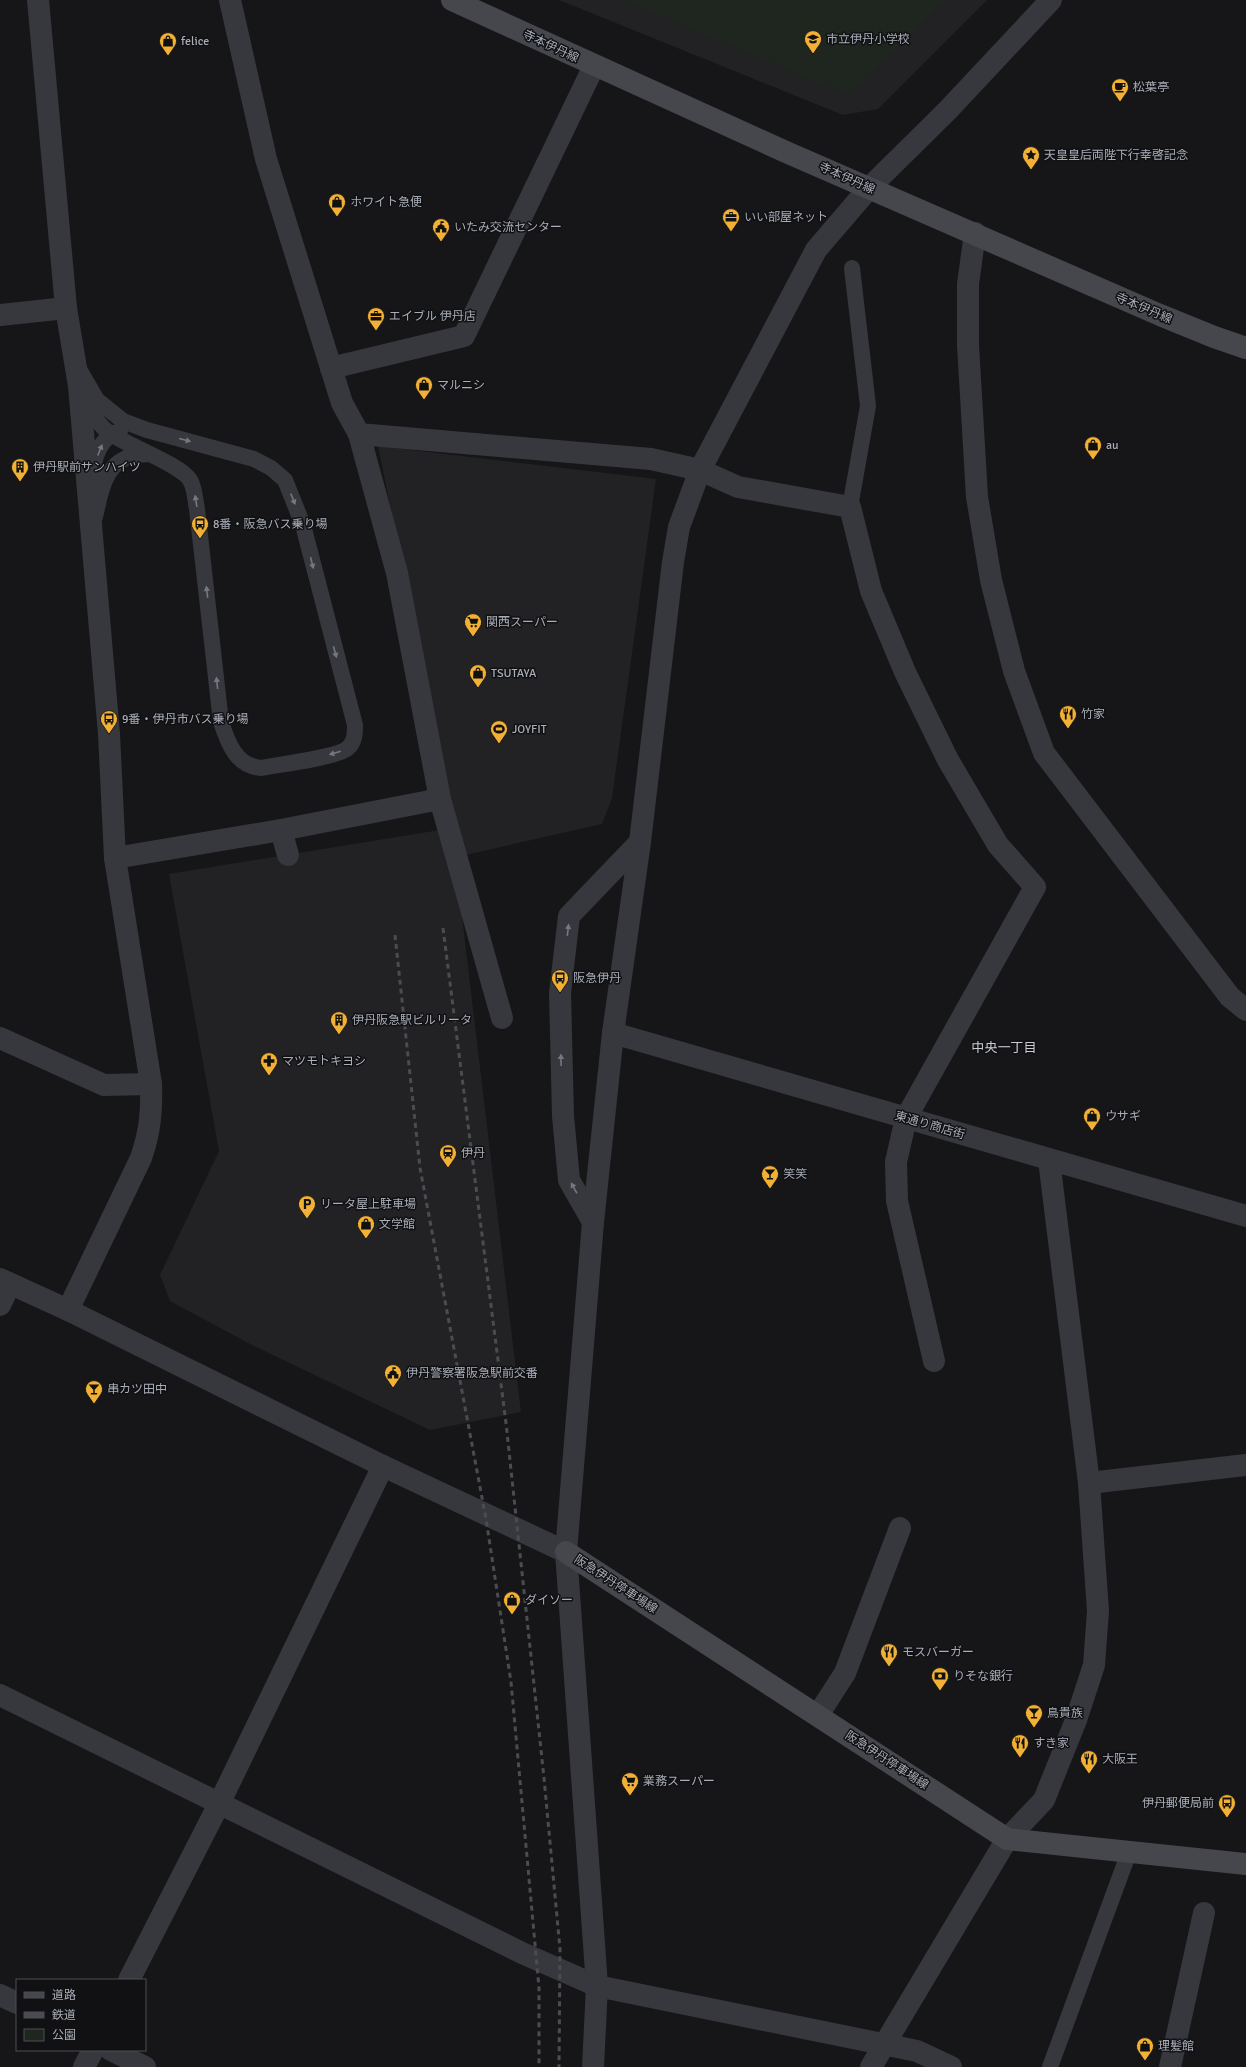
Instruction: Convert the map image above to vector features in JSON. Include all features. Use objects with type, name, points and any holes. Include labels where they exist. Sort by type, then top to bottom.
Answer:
[{"type":"main road","name":"寺本伊丹線","points":[[452,0],[594,66],[869,188],[1160,315],[1246,348]]},
{"type":"main road","name":"阪急伊丹停車場線","points":[[566,1552],[1007,1839],[1246,1864]]},
{"type":"street","points":[[38,0],[66,308],[79,386],[109,734],[115,858],[151,1084],[152,1112],[149,1136],[141,1158],[68,1310]]},
{"type":"street","points":[[230,0],[266,159],[342,403],[359,434],[397,572],[440,799],[502,1018]]},
{"type":"street","points":[[593,2067],[597,1986],[566,1552],[592,1222],[613,1033],[640,842],[673,562],[679,527],[700,470],[816,250],[869,188],[947,111],[1051,0]]},
{"type":"street","points":[[331,368],[464,336],[594,66]]},
{"type":"street","points":[[975,233],[968,284],[968,345],[977,497],[991,580],[1014,671],[1044,753],[1230,997],[1246,1010]]},
{"type":"street","points":[[0,315],[66,308]]},
{"type":"street","points":[[359,434],[651,459],[700,470],[738,487],[850,507],[871,591],[905,672],[948,760],[998,844],[1036,887],[906,1118],[896,1162],[897,1201],[934,1361]]},
{"type":"street","points":[[115,858],[281,830],[440,799]]},
{"type":"street","points":[[281,830],[288,855]]},
{"type":"street","points":[[592,1222],[569,1180],[562,1108],[560,993],[569,916],[640,842]]},
{"type":"street","name":"東通り商店街","points":[[613,1033],[1246,1216]]},
{"type":"street","points":[[0,1038],[104,1085],[151,1084]]},
{"type":"street","points":[[871,2067],[1007,1839],[1044,1800],[1076,1720],[1094,1665],[1098,1611],[1089,1483],[1049,1160]]},
{"type":"street","points":[[0,1305],[5,1282],[68,1310],[383,1466],[566,1552]]},
{"type":"street","points":[[1089,1483],[1246,1465]]},
{"type":"street","points":[[130,1979],[219,1804],[383,1466]]},
{"type":"street","points":[[818,1715],[845,1673],[900,1528]]},
{"type":"street","points":[[0,1696],[522,1953],[597,1986],[917,2050],[951,2067]]},
{"type":"street","points":[[1170,2067],[1204,1913]]},
{"type":"street","points":[[0,1995],[16,2003]]},
{"type":"street","points":[[84,2067],[92,2051]]},
{"type":"street","points":[[113,2051],[145,2067]]},
{"type":"lane","points":[[850,507],[868,406],[852,268]]},
{"type":"lane","points":[[75,360],[97,400],[124,421],[147,430],[254,459],[271,468],[285,480],[303,525],[325,615],[355,725],[354,738],[348,748],[336,753],[261,768],[252,767],[235,755],[226,739],[221,722],[194,489],[190,479],[180,470],[111,434],[92,413],[79,386]]},
{"type":"lane","points":[[89,501],[98,452],[103,442],[111,434],[130,428],[147,430]]},
{"type":"lane","points":[[91,532],[102,489],[111,469],[127,458],[148,454]]},
{"type":"lane","points":[[1050,2067],[1129,1852]]},
{"type":"shaded area","name":"市立伊丹小学校","points":[[559,0],[987,0],[878,109],[843,115]]},
{"type":"shaded area","points":[[378,446],[656,479],[612,798],[602,824],[461,856]]},
{"type":"shaded area","name":"伊丹阪急駅ビルリータ","points":[[446,829],[462,916],[521,1412],[430,1430],[250,1344],[170,1301],[160,1275],[219,1151],[169,874]]},
{"type":"green space","points":[[623,0],[944,0],[850,96]]},
{"type":"railway","points":[[443,928],[506,1423],[544,1778],[560,1949],[559,2067]]},
{"type":"railway","points":[[395,935],[420,1168],[486,1519],[511,1682],[539,1988],[539,2067]]},
{"type":"place","name":"市立伊丹小学校","points":[[813,54]]},
{"type":"place","name":"felice","points":[[168,56]]},
{"type":"place","name":"松葉亭","points":[[1120,102]]},
{"type":"place","name":"天皇皇后両陛下行幸啓記念","points":[[1031,170]]},
{"type":"place","name":"ホワイト急便","points":[[337,217]]},
{"type":"place","name":"いい部屋ネット","points":[[731,232]]},
{"type":"place","name":"いたみ交流センター","points":[[441,242]]},
{"type":"place","name":"エイブル 伊丹店","points":[[376,331]]},
{"type":"place","name":"マルニシ","points":[[424,400]]},
{"type":"place","name":"au","points":[[1093,460]]},
{"type":"place","name":"伊丹駅前サンハイツ","points":[[20,482]]},
{"type":"place","name":"8番・阪急バス乗り場","points":[[200,539]]},
{"type":"place","name":"関西スーパー","points":[[473,637]]},
{"type":"place","name":"TSUTAYA","points":[[478,688]]},
{"type":"place","name":"竹家","points":[[1068,729]]},
{"type":"place","name":"9番・伊丹市バス乗り場","points":[[109,734]]},
{"type":"place","name":"JOYFIT","points":[[499,744]]},
{"type":"place","name":"阪急伊丹","points":[[560,993]]},
{"type":"place","name":"伊丹阪急駅ビルリータ","points":[[339,1035]]},
{"type":"place","name":"マツモトキヨシ","points":[[269,1076]]},
{"type":"place","name":"ウサギ","points":[[1092,1131]]},
{"type":"place","name":"伊丹","points":[[448,1168]]},
{"type":"place","name":"笑笑","points":[[770,1189]]},
{"type":"place","name":"リータ屋上駐車場","points":[[307,1219]]},
{"type":"place","name":"文学館","points":[[366,1239]]},
{"type":"place","name":"伊丹警察署阪急駅前交番","points":[[393,1388]]},
{"type":"place","name":"串カツ田中","points":[[94,1404]]},
{"type":"place","name":"ダイソー","points":[[512,1615]]},
{"type":"place","name":"モスバーガー","points":[[889,1667]]},
{"type":"place","name":"りそな銀行","points":[[940,1691]]},
{"type":"place","name":"鳥貴族","points":[[1034,1728]]},
{"type":"place","name":"すき家","points":[[1020,1758]]},
{"type":"place","name":"大阪王","points":[[1089,1774]]},
{"type":"place","name":"業務スーパー","points":[[630,1796]]},
{"type":"place","name":"伊丹郵便局前","points":[[1227,1818]]},
{"type":"place","name":"理髪館","points":[[1145,2061]]},
{"type":"district","name":"中央一丁目","points":[[1004,1047]]}]
